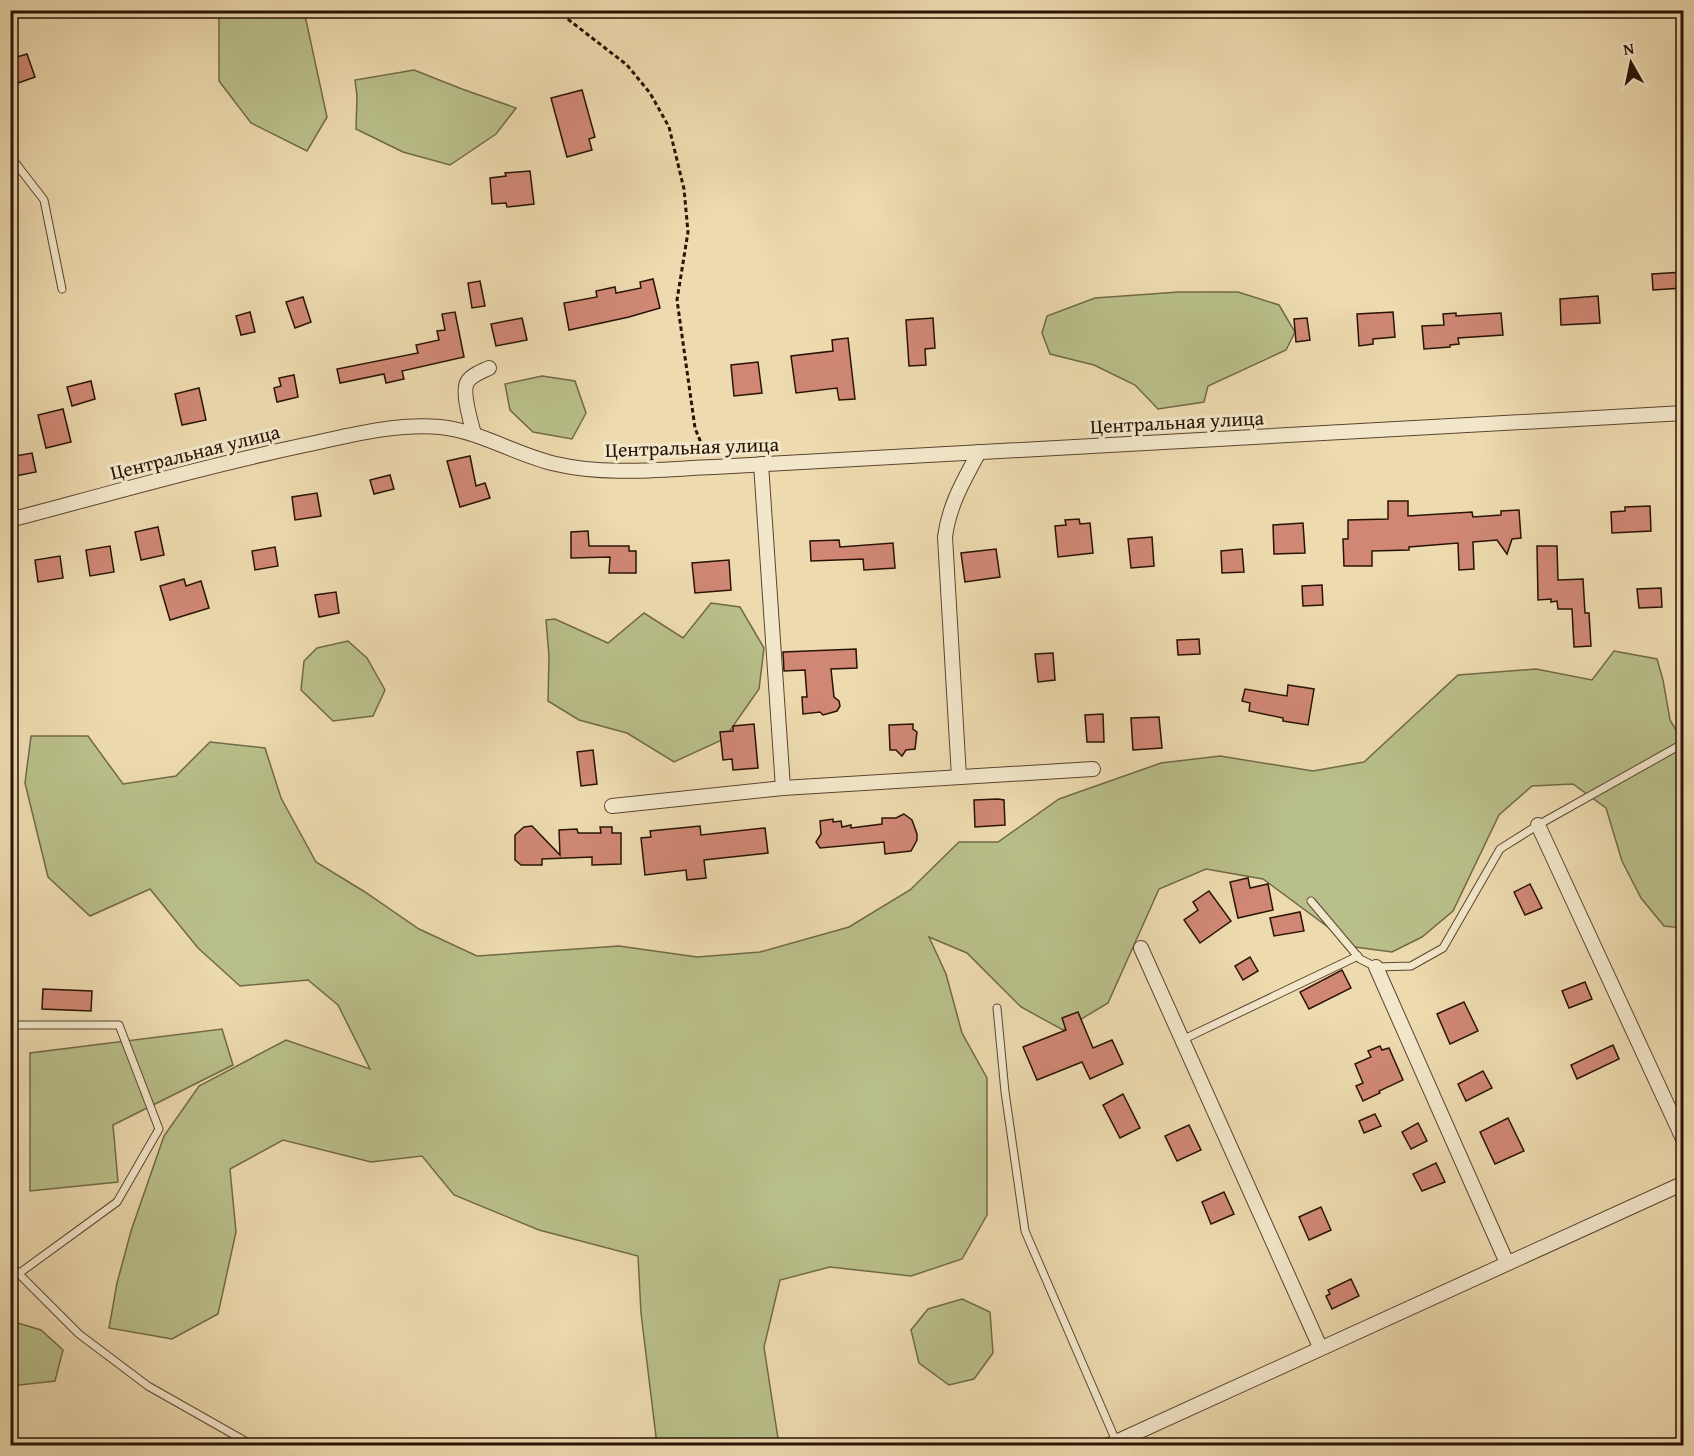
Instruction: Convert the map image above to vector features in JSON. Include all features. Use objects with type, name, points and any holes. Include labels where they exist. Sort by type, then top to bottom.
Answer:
[{"type":"street","points":[[474,434],[468,415],[466,385],[468,380],[489,368]]},
{"type":"street","name":"Центральная улица","points":[[10,520],[229,461],[349,436],[407,427],[440,427],[474,434],[555,464],[601,471],[714,467],[1683,414]]},
{"type":"street","points":[[959,777],[945,537],[948,517],[956,495],[979,453]]},
{"type":"street","points":[[761,464],[783,788]]},
{"type":"street","points":[[612,806],[783,788],[1093,769]]},
{"type":"street","points":[[1538,825],[1683,1141]]},
{"type":"street","points":[[1141,948],[1320,1347]]},
{"type":"street","points":[[1376,967],[1507,1263]]},
{"type":"street","points":[[1112,1443],[1683,1183]]},
{"type":"lane","points":[[10,156],[44,200],[62,289]]},
{"type":"lane","points":[[1311,901],[1358,956],[1376,967],[1411,966],[1443,948],[1500,849],[1683,743]]},
{"type":"lane","points":[[1182,1040],[1358,956]]},
{"type":"lane","points":[[997,1008],[1005,1092],[1025,1231],[1112,1443]]},
{"type":"lane","points":[[10,1025],[119,1025],[159,1129],[117,1202],[10,1280]]},
{"type":"lane","points":[[10,1263],[79,1334],[148,1386],[254,1446]]},
{"type":"path","points":[[556,10],[627,65],[650,93],[669,127],[684,189],[688,232],[677,300],[695,428],[703,449],[714,467]]},
{"type":"green space","points":[[219,11],[304,11],[327,117],[307,151],[251,123],[219,81]]},
{"type":"green space","points":[[414,70],[516,108],[496,134],[450,165],[403,152],[356,129],[355,80]]},
{"type":"green space","points":[[1179,292],[1238,292],[1279,305],[1295,332],[1286,350],[1208,386],[1204,402],[1158,409],[1135,385],[1094,365],[1050,354],[1042,333],[1047,316],[1095,298]]},
{"type":"green space","points":[[542,376],[575,381],[586,413],[572,439],[533,432],[510,410],[505,384]]},
{"type":"green space","points":[[711,603],[740,607],[764,648],[759,689],[724,739],[674,762],[627,733],[579,720],[548,701],[549,656],[546,620],[555,619],[608,643],[644,613],[683,638]]},
{"type":"green space","points":[[348,641],[367,658],[385,690],[373,716],[333,721],[301,690],[304,661],[317,648]]},
{"type":"green space","points":[[1614,651],[1657,659],[1670,720],[1683,742],[1683,928],[1664,926],[1641,898],[1622,861],[1606,808],[1573,784],[1532,786],[1499,815],[1453,911],[1422,937],[1392,952],[1355,947],[1263,879],[1206,869],[1159,889],[1108,1003],[1063,1030],[1021,1007],[967,953],[929,937],[946,974],[962,1033],[987,1078],[987,1215],[962,1259],[911,1276],[830,1267],[780,1280],[764,1347],[779,1445],[657,1445],[641,1313],[638,1256],[539,1230],[454,1195],[422,1156],[371,1162],[283,1140],[230,1169],[236,1232],[218,1314],[172,1339],[109,1328],[117,1283],[131,1231],[164,1136],[199,1086],[286,1040],[370,1069],[338,1005],[308,980],[240,986],[198,948],[150,889],[90,916],[48,877],[25,783],[31,736],[88,736],[123,784],[176,776],[210,742],[265,748],[281,798],[316,862],[419,929],[477,956],[619,946],[697,957],[760,952],[849,927],[910,890],[959,842],[998,842],[1059,799],[1161,763],[1220,756],[1313,771],[1364,762],[1458,675],[1536,669],[1592,680]]},
{"type":"green space","points":[[222,1029],[233,1065],[113,1125],[118,1182],[30,1191],[30,1053]]},
{"type":"green space","points":[[962,1299],[990,1312],[993,1353],[974,1379],[949,1385],[919,1363],[911,1330],[928,1309]]},
{"type":"green space","points":[[11,1321],[41,1330],[63,1350],[55,1381],[11,1386]]},
{"type":"building","points":[[27,54],[35,77],[10,86],[10,59]]},
{"type":"building","points":[[582,90],[595,137],[589,139],[592,150],[567,157],[551,98]]},
{"type":"building","points":[[530,171],[534,204],[507,207],[506,203],[492,204],[490,178],[506,176],[505,173]]},
{"type":"building","points":[[1683,272],[1683,288],[1653,290],[1652,274]]},
{"type":"building","points":[[653,279],[660,308],[569,330],[564,303],[597,297],[596,291],[615,287],[616,293],[641,288],[640,282]]},
{"type":"building","points":[[480,281],[485,306],[472,308],[468,283]]},
{"type":"building","points":[[1598,296],[1600,323],[1561,325],[1560,299]]},
{"type":"building","points":[[303,297],[311,322],[295,328],[286,302]]},
{"type":"building","points":[[250,312],[255,332],[241,335],[236,316]]},
{"type":"building","points":[[455,312],[464,357],[402,371],[404,379],[386,383],[384,374],[340,383],[337,369],[418,353],[416,345],[439,340],[437,331],[445,330],[442,314]]},
{"type":"building","points":[[1393,312],[1395,337],[1373,339],[1373,344],[1359,346],[1357,314]]},
{"type":"building","points":[[1456,313],[1456,316],[1501,313],[1503,335],[1458,338],[1459,344],[1450,345],[1450,347],[1424,349],[1422,326],[1444,325],[1443,314]]},
{"type":"building","points":[[522,318],[527,340],[496,346],[491,324]]},
{"type":"building","points":[[933,318],[935,348],[925,349],[926,365],[909,366],[906,320]]},
{"type":"building","points":[[1307,318],[1310,340],[1296,342],[1294,319]]},
{"type":"building","points":[[848,338],[855,399],[839,400],[837,388],[796,393],[791,356],[833,351],[832,340]]},
{"type":"building","points":[[758,362],[762,393],[734,396],[731,365]]},
{"type":"building","points":[[294,375],[298,397],[277,402],[274,388],[281,386],[279,378]]},
{"type":"building","points":[[91,381],[95,399],[72,406],[67,387]]},
{"type":"building","points":[[199,388],[206,420],[182,425],[175,394]]},
{"type":"building","points":[[63,409],[71,442],[46,448],[38,415]]},
{"type":"building","points":[[32,453],[36,472],[10,477],[10,457]]},
{"type":"building","points":[[470,456],[476,486],[485,483],[490,498],[460,507],[447,461]]},
{"type":"building","points":[[390,475],[394,489],[374,494],[370,480]]},
{"type":"building","points":[[317,493],[321,516],[295,520],[292,497]]},
{"type":"building","points":[[1388,501],[1408,501],[1408,516],[1472,512],[1473,517],[1501,515],[1501,511],[1519,510],[1521,538],[1512,539],[1507,554],[1497,540],[1473,542],[1474,569],[1459,570],[1458,543],[1409,547],[1409,550],[1372,551],[1372,566],[1344,566],[1343,539],[1348,539],[1348,520],[1388,519]]},
{"type":"building","points":[[1650,506],[1651,531],[1612,533],[1611,512],[1625,511],[1625,507]]},
{"type":"building","points":[[1079,519],[1080,524],[1090,523],[1093,553],[1058,557],[1055,526],[1066,525],[1065,520]]},
{"type":"building","points":[[1303,523],[1305,553],[1274,554],[1273,525]]},
{"type":"building","points":[[158,527],[164,555],[141,560],[135,532]]},
{"type":"building","points":[[588,531],[589,546],[629,546],[629,551],[636,551],[636,573],[609,573],[610,557],[571,558],[571,532]]},
{"type":"building","points":[[1152,537],[1154,566],[1131,568],[1128,539]]},
{"type":"building","points":[[839,540],[840,547],[893,543],[895,568],[864,570],[863,559],[811,561],[810,541]]},
{"type":"building","points":[[110,546],[114,572],[90,576],[86,550]]},
{"type":"building","points":[[1537,546],[1557,546],[1558,580],[1583,579],[1585,613],[1589,613],[1591,646],[1574,647],[1572,609],[1558,609],[1557,601],[1551,602],[1551,599],[1538,600]]},
{"type":"building","points":[[275,547],[278,566],[255,570],[252,551]]},
{"type":"building","points":[[996,549],[1000,577],[965,582],[961,553]]},
{"type":"building","points":[[1242,549],[1244,572],[1222,573],[1221,551]]},
{"type":"building","points":[[60,556],[63,578],[38,582],[35,560]]},
{"type":"building","points":[[729,560],[731,590],[695,593],[692,563]]},
{"type":"building","points":[[184,579],[186,586],[201,581],[209,608],[170,620],[160,586]]},
{"type":"building","points":[[1322,585],[1323,605],[1303,606],[1302,586]]},
{"type":"building","points":[[1661,588],[1662,607],[1639,608],[1637,589]]},
{"type":"building","points":[[336,592],[339,613],[319,617],[315,595]]},
{"type":"building","points":[[1199,639],[1200,654],[1178,655],[1177,640]]},
{"type":"building","points":[[856,649],[857,668],[831,669],[834,697],[839,701],[840,706],[837,711],[823,715],[820,712],[803,714],[802,697],[807,697],[805,670],[784,671],[783,652]]},
{"type":"building","points":[[1053,653],[1055,680],[1038,682],[1035,654]]},
{"type":"building","points":[[1288,685],[1314,689],[1308,725],[1283,721],[1283,718],[1249,711],[1250,703],[1242,701],[1245,689],[1287,696]]},
{"type":"building","points":[[1103,714],[1104,742],[1087,742],[1085,715]]},
{"type":"building","points":[[1159,717],[1162,748],[1133,750],[1131,718]]},
{"type":"building","points":[[754,724],[758,768],[733,770],[732,759],[723,760],[720,732],[733,731],[733,726]]},
{"type":"building","points":[[913,724],[913,729],[917,732],[915,749],[906,750],[902,756],[896,750],[890,750],[889,725]]},
{"type":"building","points":[[593,750],[597,784],[581,786],[577,752]]},
{"type":"building","points":[[974,800],[1004,800],[1005,825],[975,827]]},
{"type":"building","points":[[904,814],[912,820],[917,834],[917,840],[911,851],[885,854],[884,842],[820,848],[816,842],[821,834],[820,821],[833,819],[833,822],[841,821],[842,827],[851,825],[851,828],[882,824],[882,818],[896,818]]},
{"type":"building","points":[[532,826],[560,855],[559,830],[577,829],[578,833],[601,833],[600,827],[612,827],[612,833],[621,833],[621,864],[592,865],[592,857],[542,859],[542,865],[521,865],[515,860],[515,835],[524,827]]},
{"type":"building","points":[[700,826],[701,835],[765,828],[768,853],[704,860],[706,878],[687,880],[686,870],[645,875],[641,838],[651,837],[650,831]]},
{"type":"building","points":[[1248,878],[1250,888],[1268,884],[1273,910],[1238,918],[1230,882]]},
{"type":"building","points":[[1530,884],[1542,908],[1525,915],[1514,892]]},
{"type":"building","points":[[1209,891],[1231,921],[1200,943],[1184,920],[1198,910],[1193,902]]},
{"type":"building","points":[[1300,912],[1304,931],[1274,936],[1270,918]]},
{"type":"building","points":[[1250,957],[1258,971],[1243,980],[1235,966]]},
{"type":"building","points":[[1342,970],[1351,988],[1309,1009],[1300,992]]},
{"type":"building","points":[[1585,982],[1592,999],[1569,1008],[1562,991]]},
{"type":"building","points":[[43,989],[92,991],[91,1011],[42,1009]]},
{"type":"building","points":[[1464,1002],[1478,1031],[1450,1044],[1437,1014]]},
{"type":"building","points":[[1078,1012],[1093,1048],[1112,1040],[1123,1064],[1090,1079],[1082,1062],[1037,1080],[1023,1047],[1066,1030],[1062,1018]]},
{"type":"building","points":[[1613,1045],[1619,1059],[1577,1079],[1571,1065]]},
{"type":"building","points":[[1380,1046],[1382,1050],[1389,1048],[1403,1080],[1363,1101],[1356,1086],[1363,1083],[1355,1064],[1371,1057],[1368,1051]]},
{"type":"building","points":[[1483,1071],[1492,1088],[1466,1101],[1458,1084]]},
{"type":"building","points":[[1123,1094],[1140,1128],[1120,1138],[1103,1105]]},
{"type":"building","points":[[1375,1114],[1381,1126],[1364,1133],[1359,1121]]},
{"type":"building","points":[[1508,1118],[1524,1151],[1495,1164],[1480,1132]]},
{"type":"building","points":[[1418,1123],[1427,1141],[1411,1149],[1402,1132]]},
{"type":"building","points":[[1189,1125],[1201,1150],[1177,1161],[1165,1136]]},
{"type":"building","points":[[1436,1163],[1445,1182],[1422,1191],[1413,1174]]},
{"type":"building","points":[[1224,1192],[1234,1214],[1211,1224],[1202,1202]]},
{"type":"building","points":[[1321,1207],[1331,1230],[1309,1240],[1299,1217]]},
{"type":"building","points":[[1351,1279],[1359,1296],[1332,1309],[1326,1296],[1330,1294],[1328,1290]]}]
